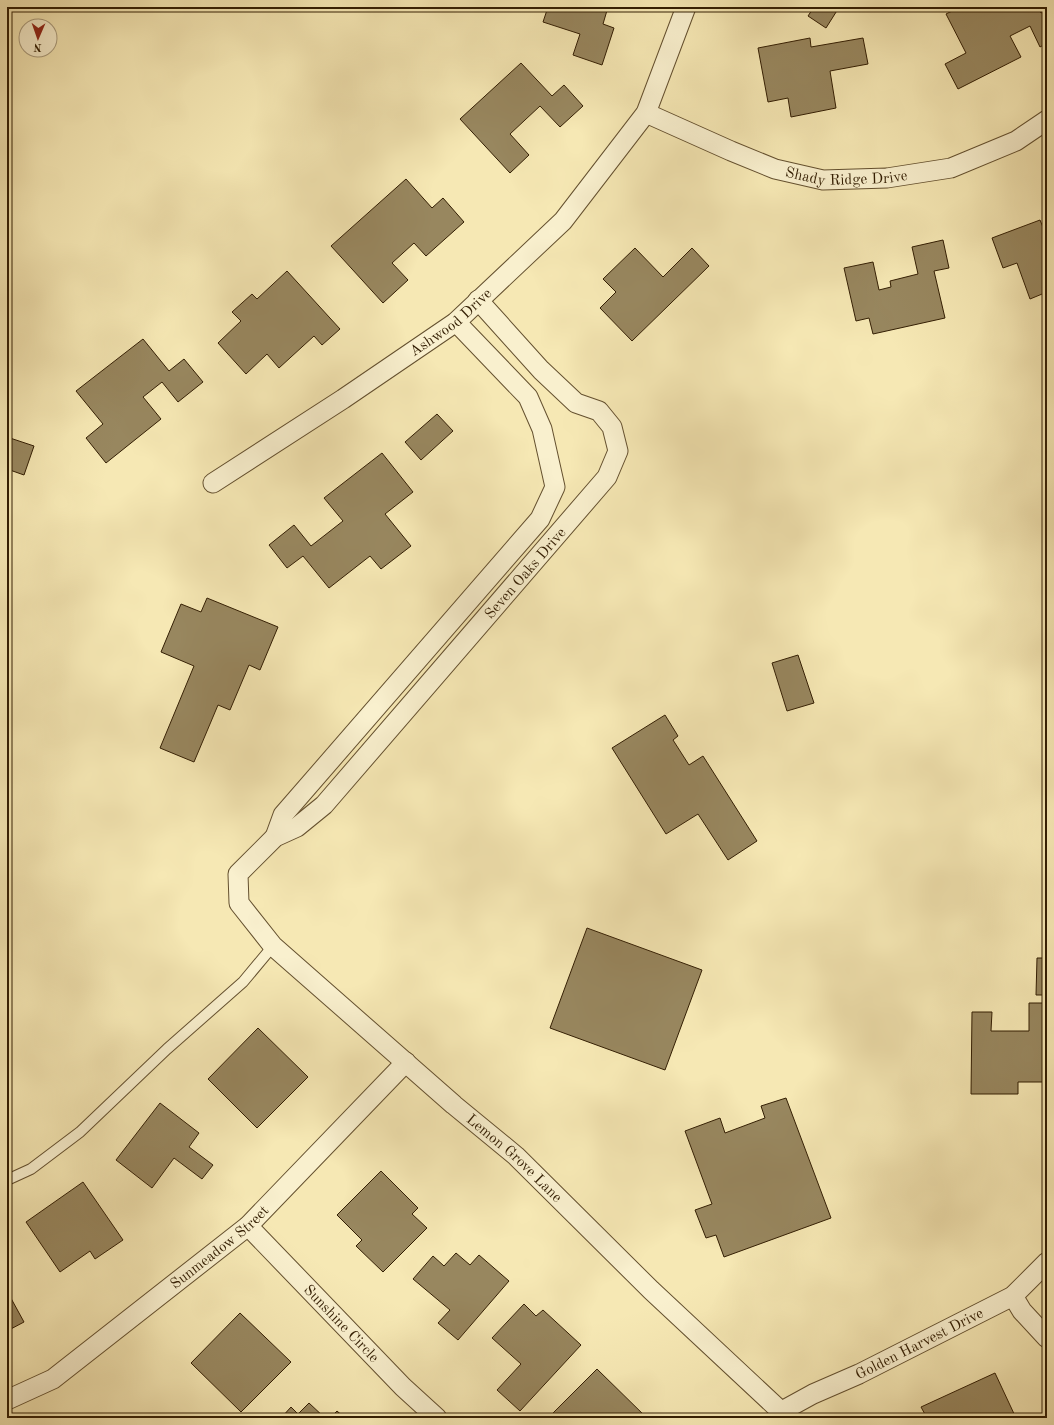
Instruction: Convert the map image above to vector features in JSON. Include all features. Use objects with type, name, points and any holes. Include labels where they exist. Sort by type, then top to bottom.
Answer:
[{"type":"street","name":"Ashwood Drive","points":[[213,483],[343,399],[456,322],[563,220],[646,113],[686,7]]},
{"type":"street","name":"Shady Ridge Drive","points":[[646,113],[731,151],[776,169],[823,180],[887,178],[951,168],[1016,141],[1047,120]]},
{"type":"street","name":"Seven Oaks Drive","points":[[238,903],[238,874],[275,837],[297,827],[324,805],[603,482],[607,477],[618,451],[612,427],[599,411],[576,403],[541,370],[478,300]]},
{"type":"street","name":"Seven Oaks Drive","points":[[275,837],[283,815],[540,519],[555,487],[542,429],[528,397],[456,322]]},
{"type":"street","name":"Lemon Grove Lane","points":[[238,903],[273,946],[454,1105],[516,1156],[651,1290],[785,1415]]},
{"type":"street","name":"Sunmeadow Street","points":[[7,1400],[53,1379],[248,1226],[406,1062]]},
{"type":"street","name":"Sunshine Circle","points":[[248,1226],[403,1387],[437,1418]]},
{"type":"street","name":"Golden Harvest Drive","points":[[785,1415],[814,1394],[859,1374],[1013,1296],[1047,1262]]},
{"type":"street","points":[[1013,1296],[1022,1311],[1047,1338]]},
{"type":"lane","points":[[7,1180],[31,1169],[80,1132],[167,1049],[244,982],[273,946]]},
{"type":"building","points":[[548,7],[608,7],[603,24],[614,28],[602,65],[573,55],[580,34],[543,22]]},
{"type":"building","points":[[814,7],[835,7],[838,9],[826,28],[808,16]]},
{"type":"building","points":[[960,7],[1038,7],[1041,13],[1047,10],[1047,43],[1040,47],[1030,26],[1010,36],[1021,57],[958,89],[945,64],[966,53],[946,14]]},
{"type":"building","points":[[810,38],[811,47],[863,38],[868,64],[830,71],[836,108],[791,117],[788,98],[768,102],[758,48]]},
{"type":"building","points":[[521,63],[552,96],[564,85],[583,106],[560,127],[540,106],[510,134],[529,155],[510,173],[460,119]]},
{"type":"building","points":[[406,179],[432,208],[443,198],[464,222],[426,256],[414,243],[392,263],[408,280],[383,303],[331,246]]},
{"type":"building","points":[[1040,220],[1047,237],[1047,292],[1030,299],[1017,263],[1003,268],[992,238]]},
{"type":"building","points":[[943,240],[949,268],[934,271],[945,318],[873,334],[869,318],[856,321],[844,268],[873,262],[879,290],[891,287],[890,281],[918,274],[912,247]]},
{"type":"building","points":[[635,248],[663,277],[692,248],[709,266],[632,341],[600,308],[616,292],[603,279]]},
{"type":"building","points":[[287,271],[340,329],[322,345],[314,336],[279,368],[267,354],[246,374],[218,343],[241,321],[232,312],[252,294],[257,299]]},
{"type":"building","points":[[143,339],[169,371],[184,359],[203,382],[178,402],[162,382],[143,397],[161,419],[106,463],[86,438],[103,424],[76,391]]},
{"type":"building","points":[[437,414],[453,431],[421,460],[405,442]]},
{"type":"building","points":[[7,437],[34,446],[24,475],[7,469]]},
{"type":"building","points":[[382,453],[413,492],[385,514],[411,546],[381,569],[370,556],[329,588],[303,556],[287,568],[269,545],[294,525],[311,546],[343,521],[324,498]]},
{"type":"building","points":[[207,598],[278,627],[260,670],[249,665],[230,710],[218,705],[194,762],[160,748],[194,666],[161,652],[181,604],[201,612]]},
{"type":"building","points":[[798,655],[814,703],[787,711],[772,663]]},
{"type":"building","points":[[665,715],[678,736],[673,740],[689,765],[703,756],[757,841],[728,860],[698,814],[666,834],[612,748]]},
{"type":"building","points":[[587,928],[702,970],[665,1070],[550,1028]]},
{"type":"building","points":[[1037,958],[1047,958],[1047,995],[1036,995]]},
{"type":"building","points":[[1029,1003],[1047,1003],[1047,1082],[1018,1082],[1018,1094],[971,1094],[972,1012],[992,1012],[991,1031],[1029,1031]]},
{"type":"building","points":[[258,1028],[308,1077],[257,1128],[208,1079]]},
{"type":"building","points":[[786,1098],[831,1218],[724,1257],[716,1235],[706,1238],[695,1210],[712,1204],[685,1131],[720,1118],[725,1133],[765,1118],[761,1106]]},
{"type":"building","points":[[160,1103],[199,1133],[189,1147],[213,1165],[202,1179],[174,1158],[152,1188],[116,1160]]},
{"type":"building","points":[[381,1171],[418,1208],[412,1214],[427,1228],[383,1272],[356,1246],[362,1240],[337,1215]]},
{"type":"building","points":[[83,1182],[123,1240],[95,1259],[90,1251],[60,1272],[26,1222]]},
{"type":"building","points":[[456,1253],[470,1265],[479,1255],[509,1281],[458,1340],[438,1323],[450,1310],[413,1279],[433,1256],[444,1266]]},
{"type":"building","points":[[7,1291],[24,1322],[7,1331]]},
{"type":"building","points":[[524,1304],[536,1316],[543,1310],[581,1345],[520,1411],[497,1390],[521,1364],[492,1338]]},
{"type":"building","points":[[240,1313],[291,1362],[241,1412],[191,1363]]},
{"type":"building","points":[[597,1369],[647,1418],[548,1418]]},
{"type":"building","points":[[995,1373],[1016,1418],[927,1418],[921,1407]]},
{"type":"building","points":[[309,1403],[325,1418],[281,1418],[291,1407],[298,1414]]},
{"type":"building","points":[[337,1411],[345,1418],[330,1418]]}]
